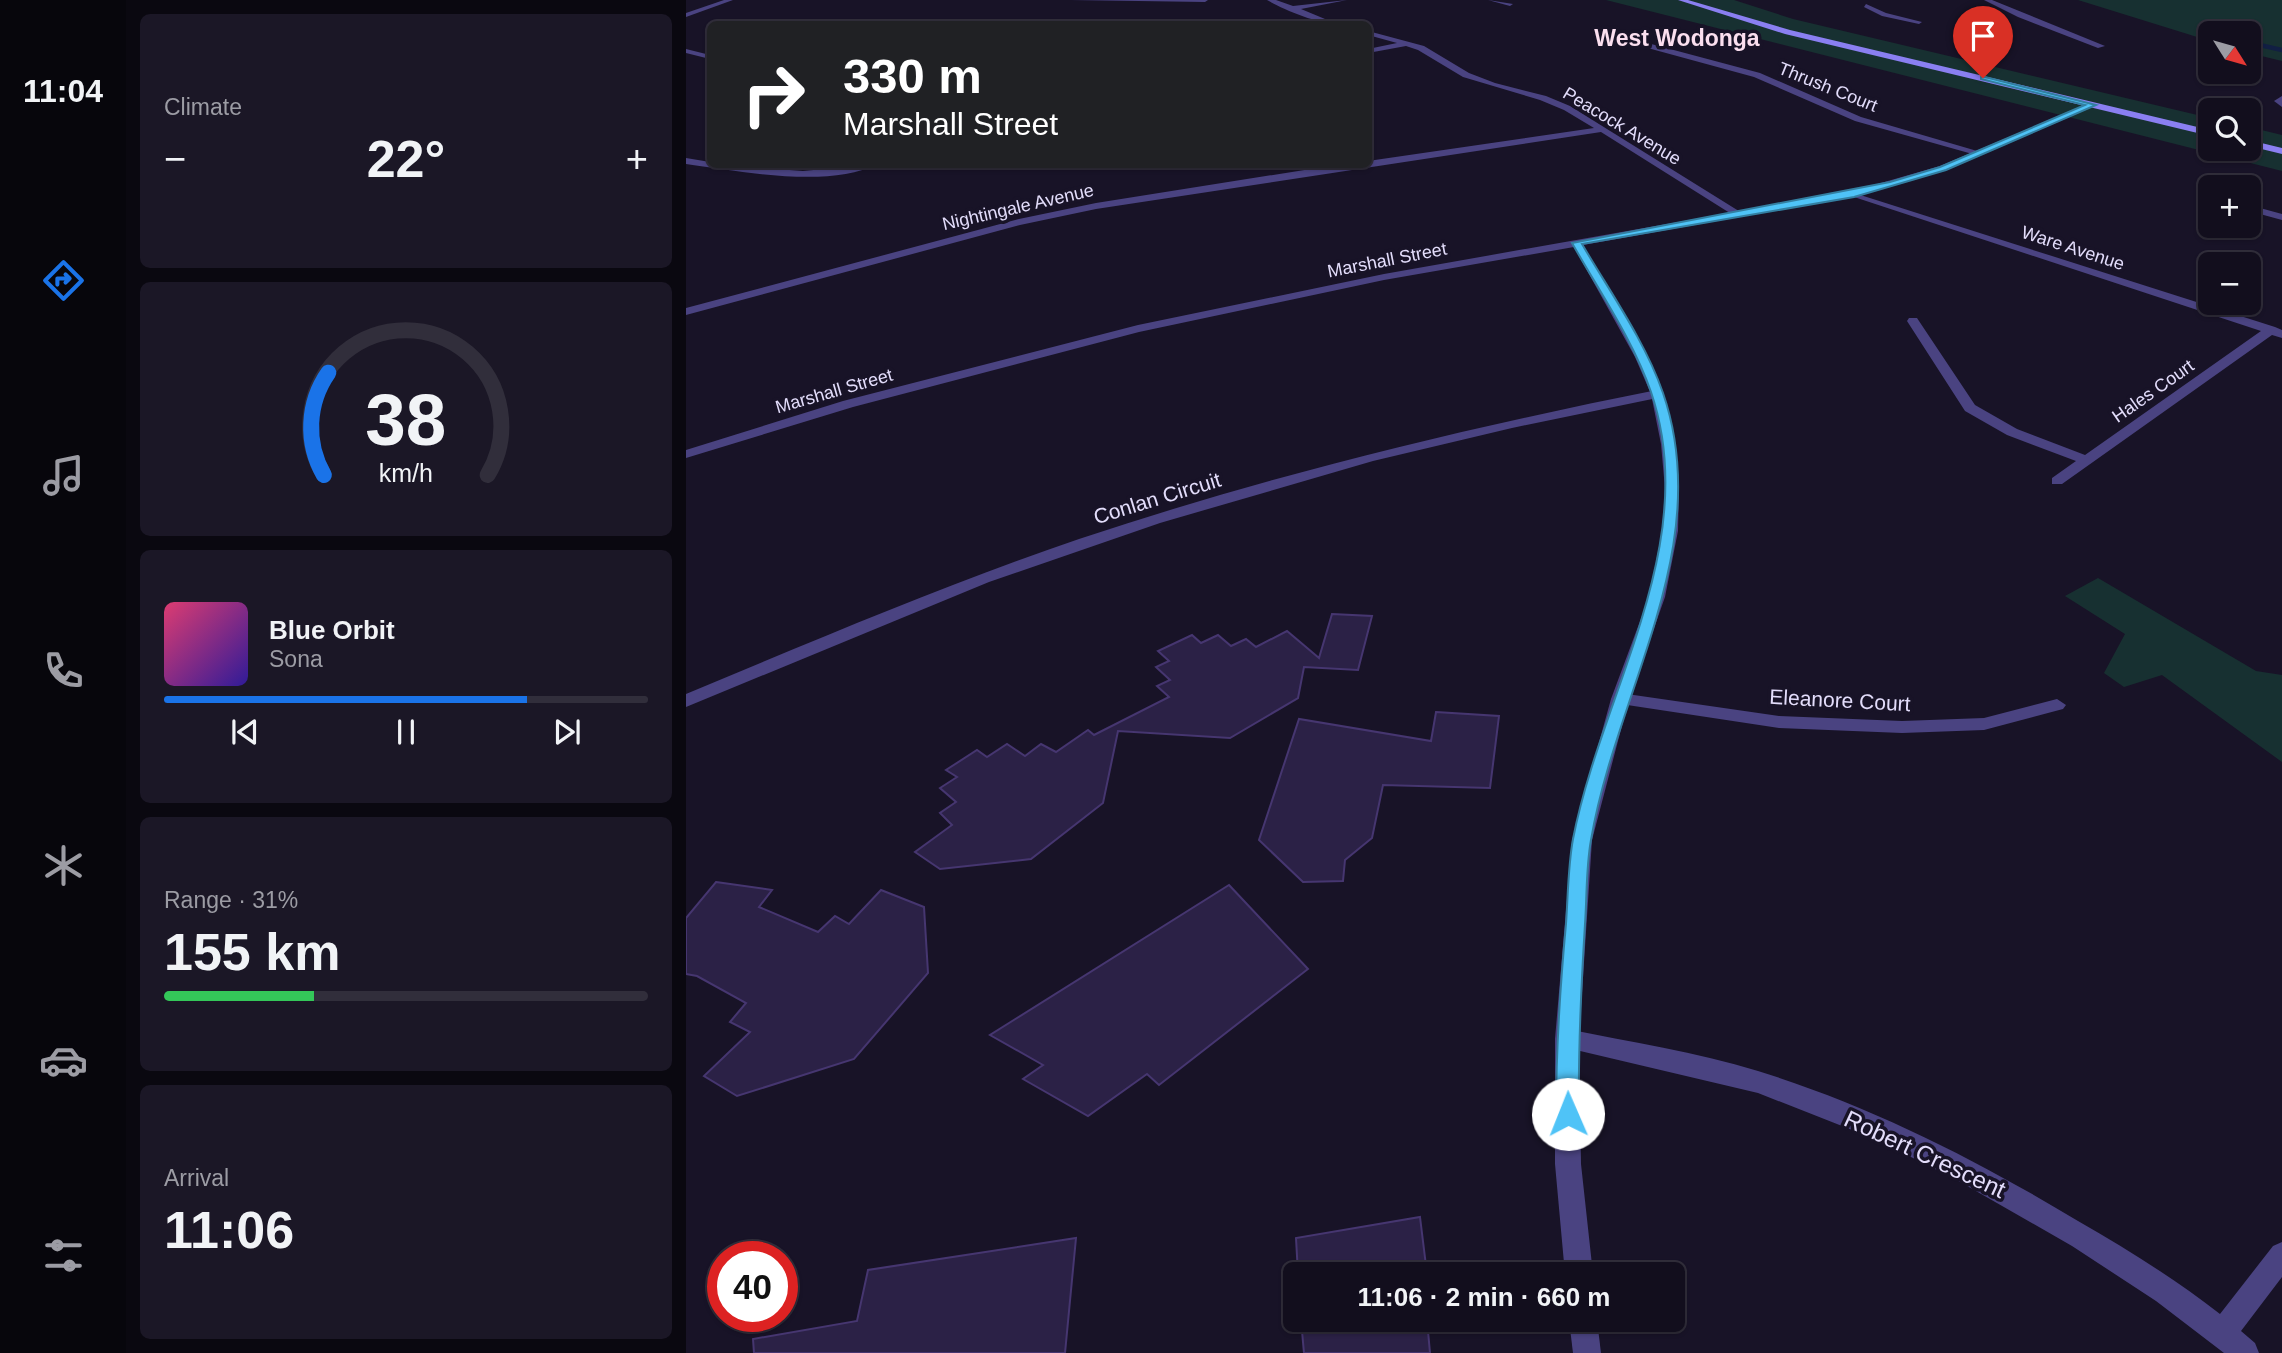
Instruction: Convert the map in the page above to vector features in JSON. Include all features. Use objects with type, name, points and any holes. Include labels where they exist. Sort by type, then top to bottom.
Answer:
[{"type":"main road","points":[[1681,0],[1757,23],[2198,130]]},
{"type":"main road","points":[[1702,0],[1821,38]]},
{"type":"main road","points":[[2261,146],[2282,151]]},
{"type":"street","points":[[686,15],[730,0]]},
{"type":"street","points":[[1074,0],[1205,0]]},
{"type":"street","points":[[1270,0],[1325,21]]},
{"type":"street","points":[[1289,9],[1344,0]]},
{"type":"street","points":[[1491,0],[1510,4]]},
{"type":"street","points":[[1987,0],[2101,46]]},
{"type":"street","points":[[1876,3],[1866,6],[1884,15],[1919,22]]},
{"type":"street","name":"Peacock Avenue","points":[[1372,34],[1410,44],[1466,75],[1557,103],[1737,213]]},
{"type":"street","name":"Thrush Court","points":[[1625,39],[1757,75],[1858,119],[1979,153]]},
{"type":"street","points":[[1372,50],[1410,44]]},
{"type":"street","points":[[686,51],[707,57]]},
{"type":"street","points":[[2282,98],[2278,101],[2282,105]]},
{"type":"street","name":"Marshall Street","points":[[686,454],[848,404],[1138,329],[1384,277],[1854,194],[1920,176],[2093,105]]},
{"type":"street","name":"Nightingale Avenue","points":[[1372,163],[1600,130]]},
{"type":"street","points":[[686,161],[707,164]]},
{"type":"street","points":[[738,168],[791,175],[830,173],[854,168]]},
{"type":"street","name":"Nightingale Avenue","points":[[686,312],[1019,222],[1096,206],[1319,168]]},
{"type":"street","name":"Ware Avenue","points":[[1854,194],[2276,332]]},
{"type":"street","points":[[2261,211],[2282,217]]},
{"type":"street","points":[[1577,243],[1642,357],[1657,394],[1668,444],[1672,489],[1670,531],[1657,597],[1620,699],[1582,840],[1567,1039],[1568,1164],[1578,1262]]},
{"type":"street","points":[[1913,321],[1970,408],[2012,432],[2086,460]]},
{"type":"street","name":"Hales Court","points":[[2057,481],[2276,332]]},
{"type":"street","name":"Conlan Circuit","points":[[686,701],[846,634],[1083,543],[1299,476],[1559,412],[1657,394]]},
{"type":"street","name":"Eleanore Court","points":[[1620,699],[1779,722],[1902,727],[1984,724],[2057,705]]},
{"type":"street","name":"Robert Crescent","points":[[1567,1039],[1756,1082],[1887,1130],[2006,1191],[2121,1261],[2223,1332],[2245,1353]]},
{"type":"street","points":[[2223,1332],[2282,1255]]},
{"type":"street","points":[[1584,1332],[1587,1353]]},
{"type":"green space","points":[[1606,0],[1734,0],[1793,19],[2198,115],[2198,150]]},
{"type":"green space","points":[[2078,0],[2282,0],[2282,61],[2261,56],[2261,21],[2198,21],[2198,37]]},
{"type":"green space","points":[[2261,130],[2282,135],[2282,171],[2242,161],[2261,161]]},
{"type":"green space","points":[[2098,578],[2256,671],[2282,675],[2282,762],[2162,675],[2124,687],[2104,673],[2125,634],[2065,596]]},
{"type":"building","points":[[1332,614],[1372,616],[1358,670],[1304,667],[1298,698],[1230,738],[1118,731],[1103,803],[1031,859],[940,869],[915,852],[952,825],[940,813],[956,802],[940,788],[957,777],[946,770],[977,750],[987,757],[1007,744],[1025,756],[1041,744],[1056,752],[1088,730],[1094,735],[1169,697],[1157,686],[1170,680],[1156,667],[1169,661],[1158,651],[1192,635],[1201,643],[1218,635],[1231,646],[1246,639],[1256,647],[1287,631],[1319,658]]},
{"type":"building","points":[[1436,712],[1499,716],[1490,788],[1383,785],[1372,838],[1345,860],[1343,881],[1303,882],[1259,840],[1299,719],[1431,741]]},
{"type":"building","points":[[716,882],[772,890],[759,907],[818,932],[835,916],[849,924],[881,890],[924,907],[928,973],[854,1059],[737,1096],[704,1076],[750,1032],[730,1022],[746,1003],[697,976],[686,974],[686,918]]},
{"type":"building","points":[[1229,885],[1308,969],[1159,1085],[1147,1074],[1088,1116],[1023,1079],[1043,1065],[990,1035]]},
{"type":"building","points":[[1420,1217],[1426,1262],[1297,1262],[1296,1238]]},
{"type":"building","points":[[1076,1238],[1065,1353],[754,1353],[753,1339],[857,1321],[868,1270]]},
{"type":"building","points":[[1302,1332],[1428,1332],[1430,1353],[1304,1353]]},
{"type":"waterway","points":[[2261,45],[2282,50]]},
{"type":"district","name":"West Wodonga","points":[[1677,38]]},
{"type":"route","points":[[1568,1114],[1567,1039],[1582,840],[1620,699],[1657,597],[1670,531],[1672,489],[1668,444],[1657,394],[1642,357],[1577,243],[1854,194],[1893,184],[1943,168],[2093,105],[1983,78]]}]
